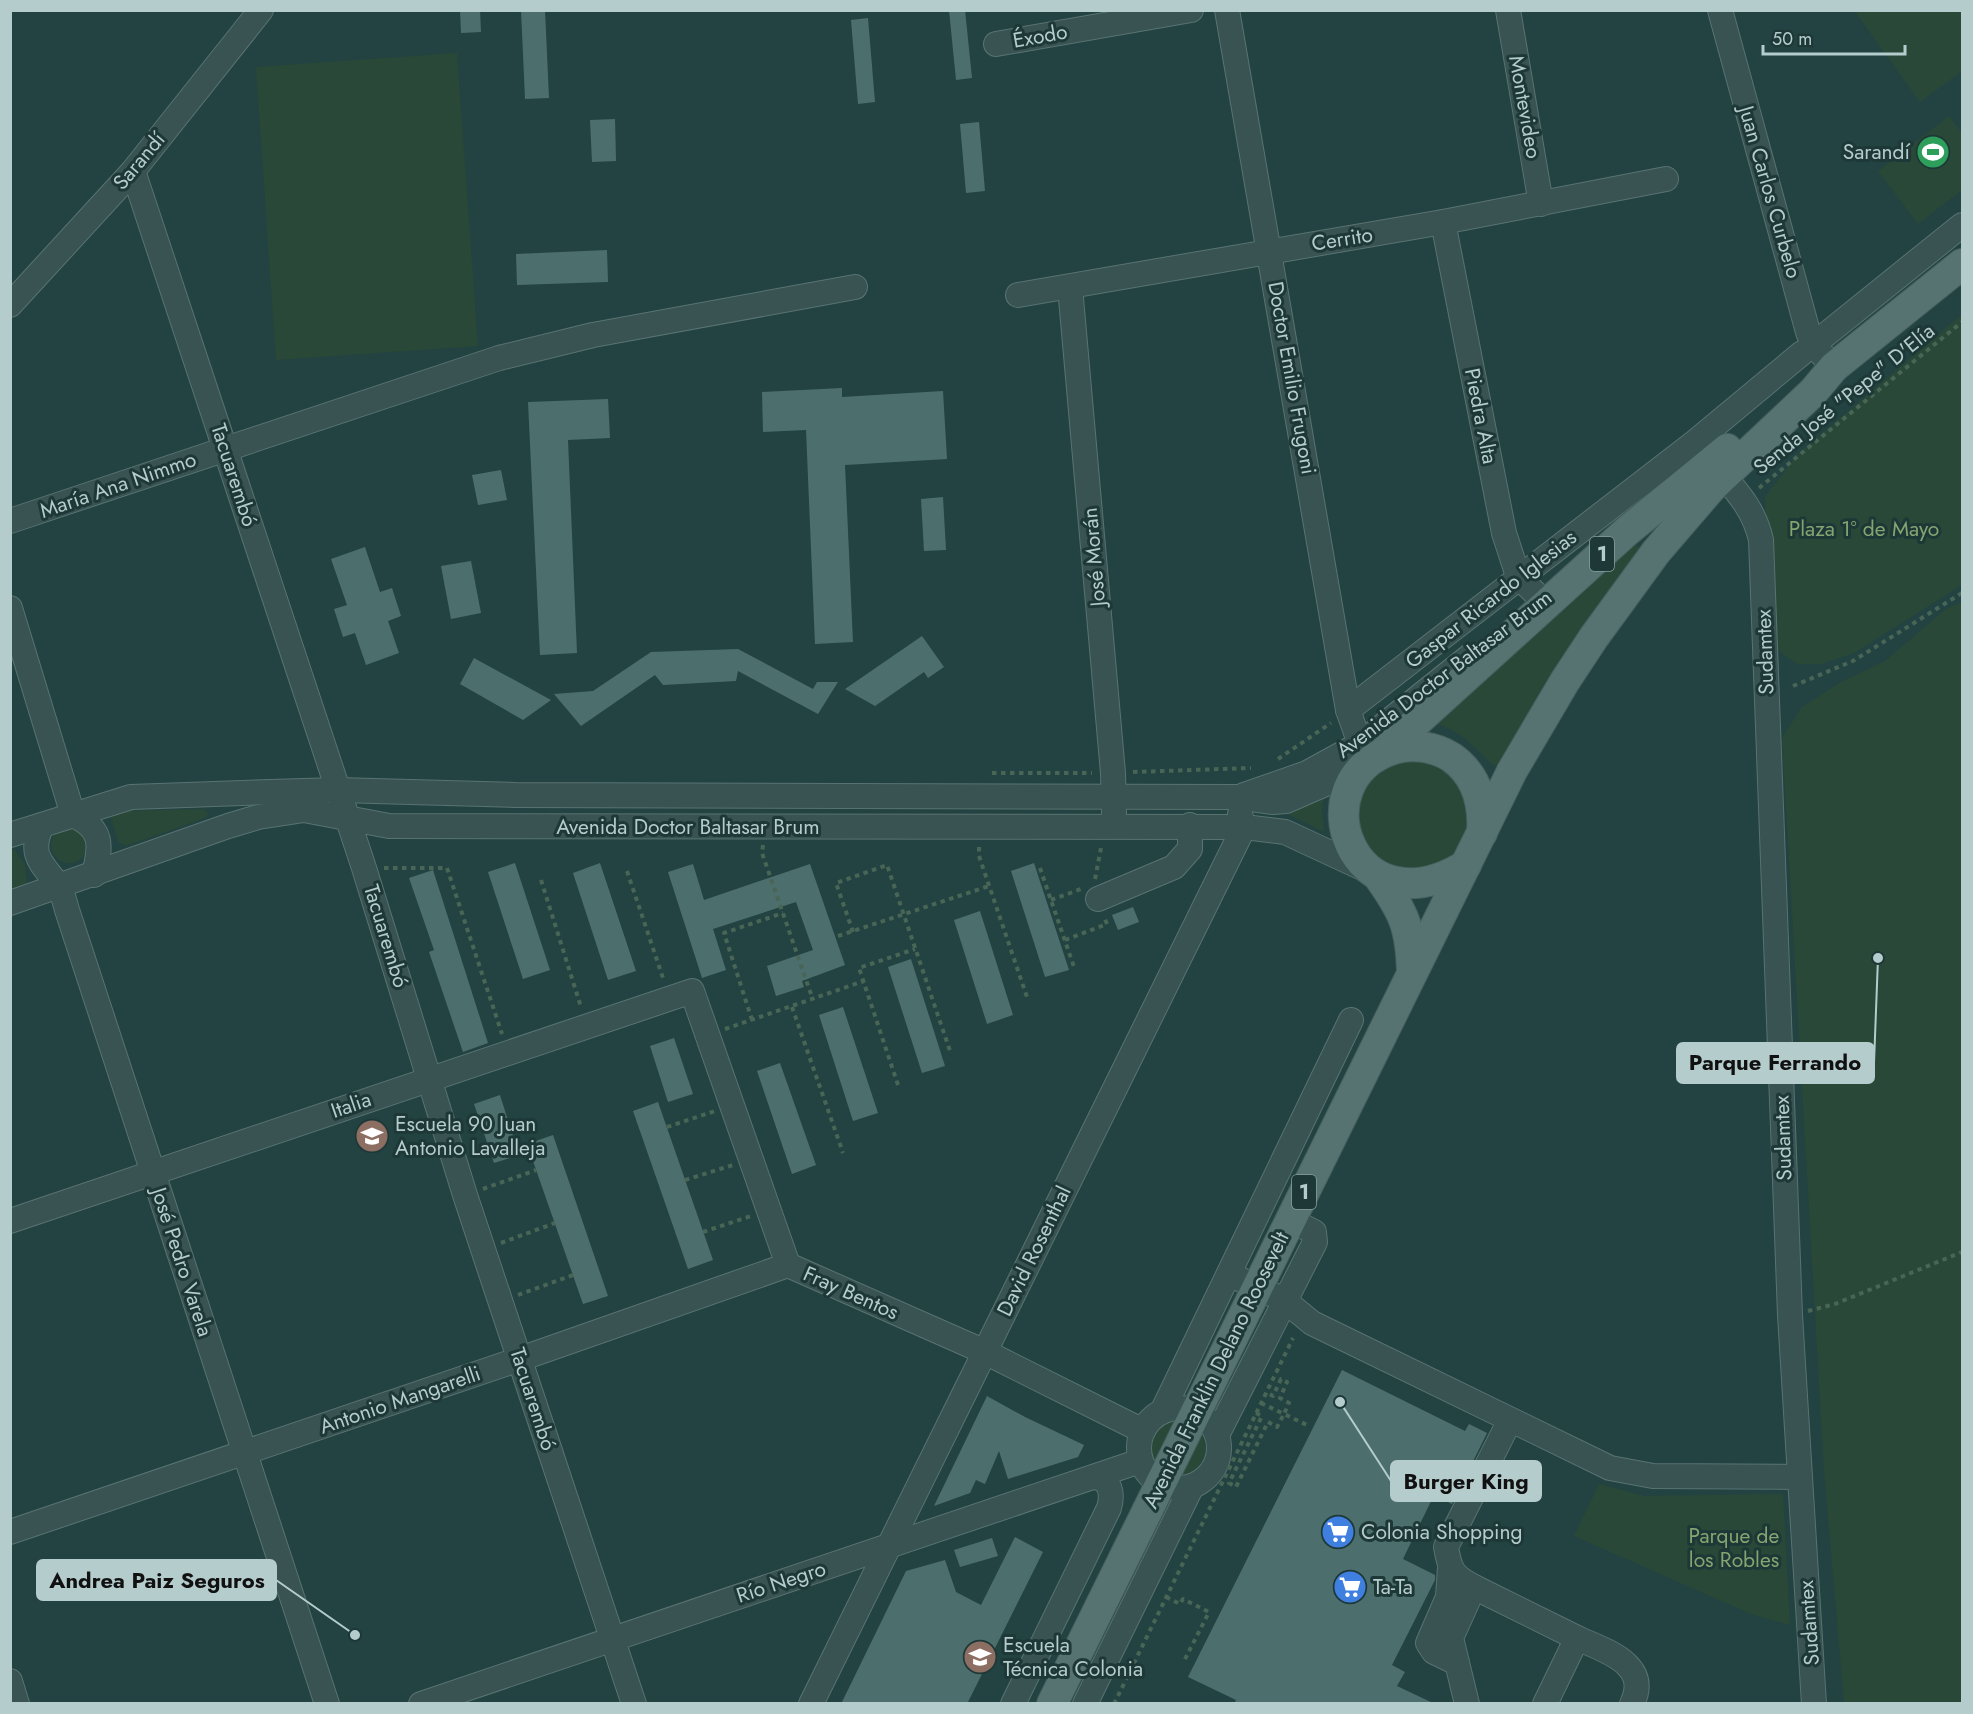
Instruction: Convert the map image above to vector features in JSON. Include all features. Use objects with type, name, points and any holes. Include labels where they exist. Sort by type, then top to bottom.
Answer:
[{"type":"main road","name":"1","points":[[1834,367],[1962,264]]},
{"type":"main road","name":"Avenida Doctor Baltasar Brum","points":[[1368,755],[1710,460],[1808,382],[1834,367]]},
{"type":"main road","name":"Avenida Franklin Delano Roosevelt","points":[[1052,1704],[1257,1288],[1302,1226],[1332,1137],[1512,771],[1565,681],[1656,552],[1710,460]]},
{"type":"main road","points":[[1626,532],[1637,528],[1648,532],[1656,541],[1656,552]]},
{"type":"main road","points":[[1466,865],[1440,879],[1417,885],[1393,882],[1376,874],[1352,849],[1343,819],[1349,788],[1368,755],[1396,748],[1420,747],[1443,753],[1467,772],[1479,793],[1483,815],[1482,833]]},
{"type":"main road","name":"Avenida Franklin Delano Roosevelt","points":[[1376,874],[1406,921],[1412,946],[1412,973]]},
{"type":"street","name":"Sarandí","points":[[10,305],[133,171],[261,10]]},
{"type":"street","name":"Éxodo","points":[[996,44],[1191,10]]},
{"type":"street","name":"Doctor Emilio Frugoni","points":[[1227,10],[1348,710],[1368,755]]},
{"type":"street","name":"Montevideo","points":[[1508,10],[1541,204]]},
{"type":"street","name":"Juan Carlos Curbelo","points":[[1720,10],[1808,349],[1834,367]]},
{"type":"street","name":"Tacuarembó","points":[[133,171],[364,868],[465,1195],[634,1704]]},
{"type":"street","name":"Cerrito","points":[[1018,295],[1443,222],[1666,179]]},
{"type":"street","name":"Piedra Alta","points":[[1443,222],[1504,533],[1518,576],[1541,599]]},
{"type":"street","name":"Gaspar Ricardo Iglesias","points":[[1348,710],[1518,576],[1710,460],[1808,349],[1962,225]]},
{"type":"street","points":[[1910,266],[1928,291]]},
{"type":"street","name":"María Ana Nimmo","points":[[10,521],[499,358],[593,336],[855,287]]},
{"type":"street","name":"José Morán","points":[[1070,287],[1113,773],[1114,827]]},
{"type":"street","name":"Sudamtex","points":[[1710,460],[1745,500],[1757,521],[1761,540],[1790,1315],[1814,1704]]},
{"type":"street","name":"Avenida Doctor Baltasar Brum","points":[[10,835],[131,797],[338,790],[515,795],[1236,797],[1273,802],[1286,801],[1368,755],[1541,599],[1583,571]]},
{"type":"street","points":[[10,608],[73,815],[87,822],[98,839],[99,853],[94,875]]},
{"type":"street","points":[[1236,797],[1244,827]]},
{"type":"street","name":"Avenida Doctor Baltasar Brum","points":[[10,903],[258,817],[304,810],[325,812],[389,826],[980,828],[1190,825],[1244,827],[1285,832],[1376,874]]},
{"type":"street","name":"José Pedro Varela","points":[[42,825],[37,836],[36,848],[48,875],[59,887],[154,1173],[243,1454],[327,1704]]},
{"type":"street","points":[[1096,892],[1174,867],[1190,849],[1190,825]]},
{"type":"street","name":"David Rosenthal","points":[[811,1704],[1244,827]]},
{"type":"street","name":"Fray Bentos","points":[[692,991],[788,1265],[985,1352],[1143,1431]]},
{"type":"street","name":"Italia","points":[[10,1221],[692,991]]},
{"type":"street","name":"Avenida Franklin Delano Roosevelt","points":[[1143,1431],[1162,1412],[1348,1025],[1369,1034],[1388,1022]]},
{"type":"street","points":[[1321,1081],[1352,1095]]},
{"type":"street","points":[[1301,1122],[1332,1137]]},
{"type":"street","points":[[1217,1436],[1315,1242],[1302,1226]]},
{"type":"street","name":"Antonio Mangarelli","points":[[10,1532],[520,1359],[788,1265]]},
{"type":"street","points":[[1229,1274],[1284,1300],[1312,1323],[1610,1468],[1653,1476],[1799,1477]]},
{"type":"street","points":[[1143,1431],[1139,1443],[1140,1461],[1150,1476],[1161,1485],[1180,1489],[1192,1486],[1206,1478],[1215,1466],[1219,1452],[1217,1436],[1208,1421],[1196,1412],[1175,1408],[1162,1412]]},
{"type":"street","points":[[1457,1664],[1434,1652],[1428,1642],[1448,1597],[1450,1567],[1446,1547],[1510,1420]]},
{"type":"street","name":"Río Negro","points":[[421,1704],[1140,1461]]},
{"type":"street","name":"Avenida Franklin Delano Roosevelt","points":[[1012,1704],[1109,1508],[1112,1499],[1109,1485],[1102,1478],[1095,1477]]},
{"type":"street","points":[[1085,1704],[1192,1486]]},
{"type":"street","points":[[1450,1567],[1456,1578],[1626,1663],[1638,1683],[1638,1691],[1632,1704]]},
{"type":"street","points":[[1467,1703],[1451,1638],[1474,1587]]},
{"type":"street","points":[[1545,1704],[1578,1638]]},
{"type":"street","points":[[1071,1665],[1098,1677]]},
{"type":"street","points":[[10,1681],[17,1704]]},
{"type":"path","name":"Senda José \"Pepe\" D'Elía","points":[[1745,500],[1962,322]]},
{"type":"path","points":[[1793,686],[1853,661],[1962,593]]},
{"type":"path","points":[[1272,762],[1293,751],[1348,710]]},
{"type":"path","points":[[981,773],[1113,773],[1262,767]]},
{"type":"path","points":[[765,827],[762,853],[813,1000]]},
{"type":"path","points":[[1096,892],[1102,844],[1114,827]]},
{"type":"path","points":[[980,828],[979,856],[1028,1000]]},
{"type":"path","points":[[853,932],[836,883],[887,865],[950,1051]]},
{"type":"path","points":[[364,868],[447,868],[507,1052]]},
{"type":"path","points":[[1040,868],[1074,967]]},
{"type":"path","points":[[627,871],[669,998]]},
{"type":"path","points":[[541,880],[587,1025]]},
{"type":"path","points":[[838,936],[989,886]]},
{"type":"path","points":[[753,1020],[724,933],[783,913]]},
{"type":"path","points":[[898,1085],[859,968],[915,949]]},
{"type":"path","points":[[708,1035],[864,981]]},
{"type":"path","points":[[792,1007],[843,1153]]},
{"type":"path","points":[[667,1127],[732,1105]]},
{"type":"path","points":[[685,1180],[751,1160]]},
{"type":"path","points":[[465,1195],[536,1170]]},
{"type":"path","points":[[703,1232],[769,1210]]},
{"type":"path","points":[[483,1250],[555,1223]]},
{"type":"path","points":[[1790,1315],[1835,1304],[1962,1251]]},
{"type":"path","points":[[501,1302],[573,1275]]},
{"type":"path","points":[[1113,1704],[1294,1335]]},
{"type":"path","points":[[1256,1413],[1262,1416],[1229,1483],[1236,1487],[1268,1422],[1277,1427],[1289,1403],[1280,1398],[1287,1382],[1281,1379],[1273,1396],[1266,1392]]},
{"type":"path","points":[[1261,1403],[1307,1425]]},
{"type":"path","points":[[1166,1598],[1180,1604],[1183,1599],[1209,1612],[1183,1663]]},
{"type":"green space","points":[[1859,11],[1962,11],[1962,71],[1920,102],[1856,13]]},
{"type":"green space","points":[[457,53],[478,346],[276,360],[256,67]]},
{"type":"green space","name":"Sarandí","points":[[1949,116],[1962,133],[1962,190],[1918,224],[1878,171]]},
{"type":"green space","name":"Plaza 1° de Mayo","points":[[1962,314],[1962,585],[1854,653],[1821,664],[1798,664],[1778,651],[1770,631],[1765,497],[1797,455]]},
{"type":"green space","points":[[1634,542],[1640,549],[1500,766],[1493,765],[1454,731],[1434,723]]},
{"type":"green space","points":[[1962,602],[1962,1703],[1844,1703],[1824,1470],[1782,738],[1802,707],[1841,682],[1885,661],[1946,609]]},
{"type":"green space","points":[[1411,755],[1457,774],[1471,819],[1465,843],[1452,857],[1436,866],[1418,869],[1400,867],[1383,859],[1369,846],[1356,817],[1367,779]]},
{"type":"green space","points":[[1324,794],[1322,810],[1324,832],[1286,813]]},
{"type":"green space","points":[[204,809],[208,814],[205,818],[126,846],[118,841],[111,818],[115,811]]},
{"type":"green space","points":[[69,827],[82,832],[87,845],[82,858],[69,863],[56,858],[51,845],[56,832]]},
{"type":"green space","points":[[14,849],[25,865],[27,884],[11,889],[11,850]]},
{"type":"green space","points":[[1180,1420],[1156,1468],[1150,1451],[1153,1436],[1157,1430]]},
{"type":"green space","points":[[1201,1433],[1205,1448],[1202,1461],[1193,1471],[1179,1477]]},
{"type":"green space","name":"Parque de los Robles","points":[[1599,1484],[1644,1496],[1783,1494],[1790,1625],[1751,1614],[1574,1536]]},
{"type":"building","points":[[460,10],[480,10],[481,32],[461,33]]},
{"type":"building","points":[[521,10],[545,10],[549,98],[525,99]]},
{"type":"building","points":[[949,10],[965,10],[972,78],[956,80]]},
{"type":"building","points":[[868,18],[875,102],[858,104],[851,20]]},
{"type":"building","points":[[615,119],[616,161],[592,162],[590,120]]},
{"type":"building","points":[[979,122],[985,191],[966,193],[960,124]]},
{"type":"building","points":[[607,250],[608,282],[517,285],[516,254]]},
{"type":"building","points":[[842,388],[842,397],[943,391],[947,459],[845,465],[853,642],[815,644],[806,430],[763,432],[762,392]]},
{"type":"building","points":[[608,399],[610,438],[568,440],[577,653],[540,655],[528,402]]},
{"type":"building","points":[[501,470],[507,500],[478,505],[472,475]]},
{"type":"building","points":[[943,497],[946,550],[924,551],[921,499]]},
{"type":"building","points":[[365,547],[380,592],[392,588],[401,616],[388,621],[399,653],[366,665],[355,633],[343,637],[334,609],[347,605],[331,559]]},
{"type":"building","points":[[471,561],[481,613],[451,619],[441,566]]},
{"type":"building","points":[[922,636],[944,667],[928,678],[924,672],[875,706],[845,689]]},
{"type":"building","points":[[738,649],[813,689],[817,682],[838,682],[818,714],[738,671],[736,681],[663,685],[655,675],[581,726],[554,694],[593,691],[651,652]]},
{"type":"building","points":[[474,658],[551,700],[523,720],[460,684]]},
{"type":"building","points":[[515,863],[550,970],[523,979],[488,872]]},
{"type":"building","points":[[600,863],[636,971],[608,980],[573,873]]},
{"type":"building","points":[[1034,863],[1069,970],[1045,977],[1011,871]]},
{"type":"building","points":[[693,864],[704,900],[810,864],[845,965],[802,981],[804,987],[776,996],[767,966],[813,950],[796,902],[713,929],[726,970],[702,978],[668,872]]},
{"type":"building","points":[[433,870],[488,1043],[463,1052],[429,952],[434,950],[409,878]]},
{"type":"building","points":[[1133,907],[1139,922],[1118,930],[1112,915]]},
{"type":"building","points":[[980,911],[1013,1015],[987,1024],[954,920]]},
{"type":"building","points":[[911,959],[945,1066],[922,1073],[888,967]]},
{"type":"building","points":[[843,1007],[878,1113],[853,1121],[819,1015]]},
{"type":"building","points":[[674,1038],[693,1094],[668,1102],[650,1046]]},
{"type":"building","points":[[780,1063],[816,1165],[792,1174],[757,1071]]},
{"type":"building","points":[[500,1095],[519,1155],[494,1163],[474,1104]]},
{"type":"building","points":[[658,1102],[713,1260],[688,1269],[633,1111]]},
{"type":"building","points":[[553,1135],[608,1296],[583,1304],[527,1144]]},
{"type":"building","name":"Colonia Shopping","points":[[1342,1370],[1465,1431],[1469,1424],[1487,1433],[1452,1504],[1434,1495],[1403,1559],[1435,1575],[1435,1580],[1392,1665],[1405,1672],[1397,1686],[1435,1704],[1234,1704],[1236,1700],[1188,1677]]},
{"type":"building","points":[[987,1396],[1084,1445],[1078,1457],[1008,1479],[999,1451],[985,1484],[976,1480],[970,1493],[934,1506]]},
{"type":"building","points":[[1015,1537],[1043,1552],[967,1704],[841,1704],[906,1571],[945,1560],[956,1592],[981,1605]]},
{"type":"building","points":[[992,1538],[998,1556],[960,1567],[954,1550]]},
{"type":"place","name":"Sarandí","points":[[1933,152]]},
{"type":"place","name":"Parque Ferrando","points":[[1878,958]]},
{"type":"place","name":"Escuela 90 Juan Antonio Lavalleja","points":[[372,1136]]},
{"type":"place","name":"Burger King","points":[[1340,1402]]},
{"type":"place","name":"Colonia Shopping","points":[[1338,1532]]},
{"type":"place","name":"Ta-Ta","points":[[1350,1587]]},
{"type":"place","name":"Andrea Paiz Seguros","points":[[355,1635]]},
{"type":"place","name":"Escuela Técnica Colonia","points":[[980,1657]]}]
